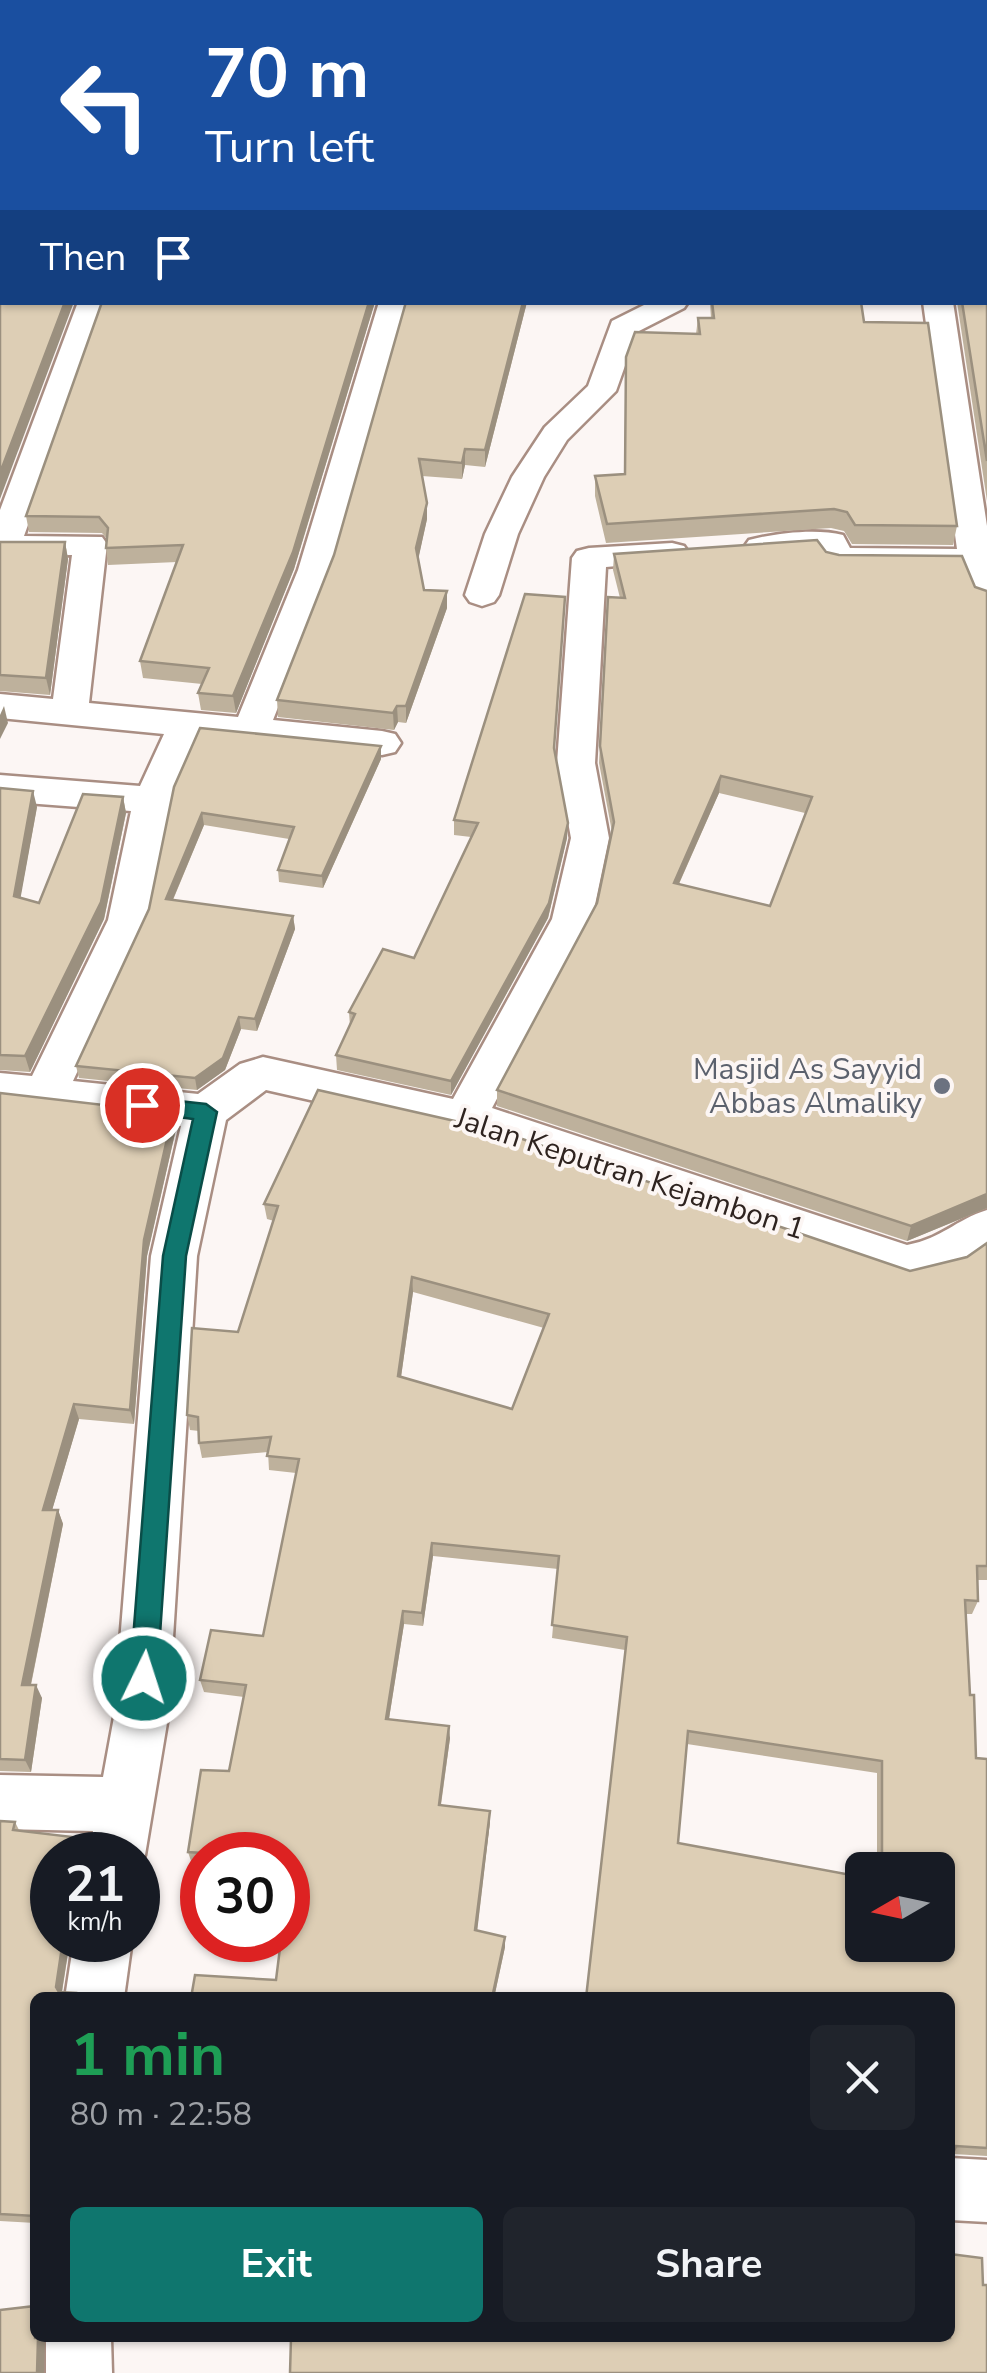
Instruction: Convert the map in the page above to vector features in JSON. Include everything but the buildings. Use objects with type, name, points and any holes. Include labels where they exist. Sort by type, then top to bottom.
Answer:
[{"type":"street","points":[[70,711],[90,544],[3,547],[92,305]]},
{"type":"street","points":[[250,732],[315,570],[393,305]]},
{"type":"street","points":[[482,595],[498,538],[517,496],[570,414],[596,397],[623,326],[668,305]]},
{"type":"street","points":[[938,305],[975,559],[987,595]]},
{"type":"street","points":[[464,1118],[572,919],[587,854],[590,838],[576,763],[590,558],[831,542],[836,558],[975,559]]},
{"type":"street","points":[[0,706],[382,742]]},
{"type":"street","points":[[45,1094],[128,920],[154,800],[187,725]]},
{"type":"street","points":[[0,788],[154,800]]},
{"type":"street","name":"Jalan Keputran Kejambon 1","points":[[206,1112],[282,1077],[504,1127],[907,1264],[945,1256],[987,1228]]},
{"type":"street","points":[[0,1089],[206,1112],[174,1256],[140,1716],[121,1830],[0,1802]]},
{"type":"street","points":[[95,1992],[100,1962]]},
{"type":"street","points":[[955,2190],[987,2191]]},
{"type":"street","points":[[79,2342],[79,2373]]},
{"type":"place","name":"Masjid As Sayyid Abbas Almaliky","points":[[942,1086]]},
{"type":"route","points":[[142,1105],[206,1112],[174,1256],[144,1678]]}]
